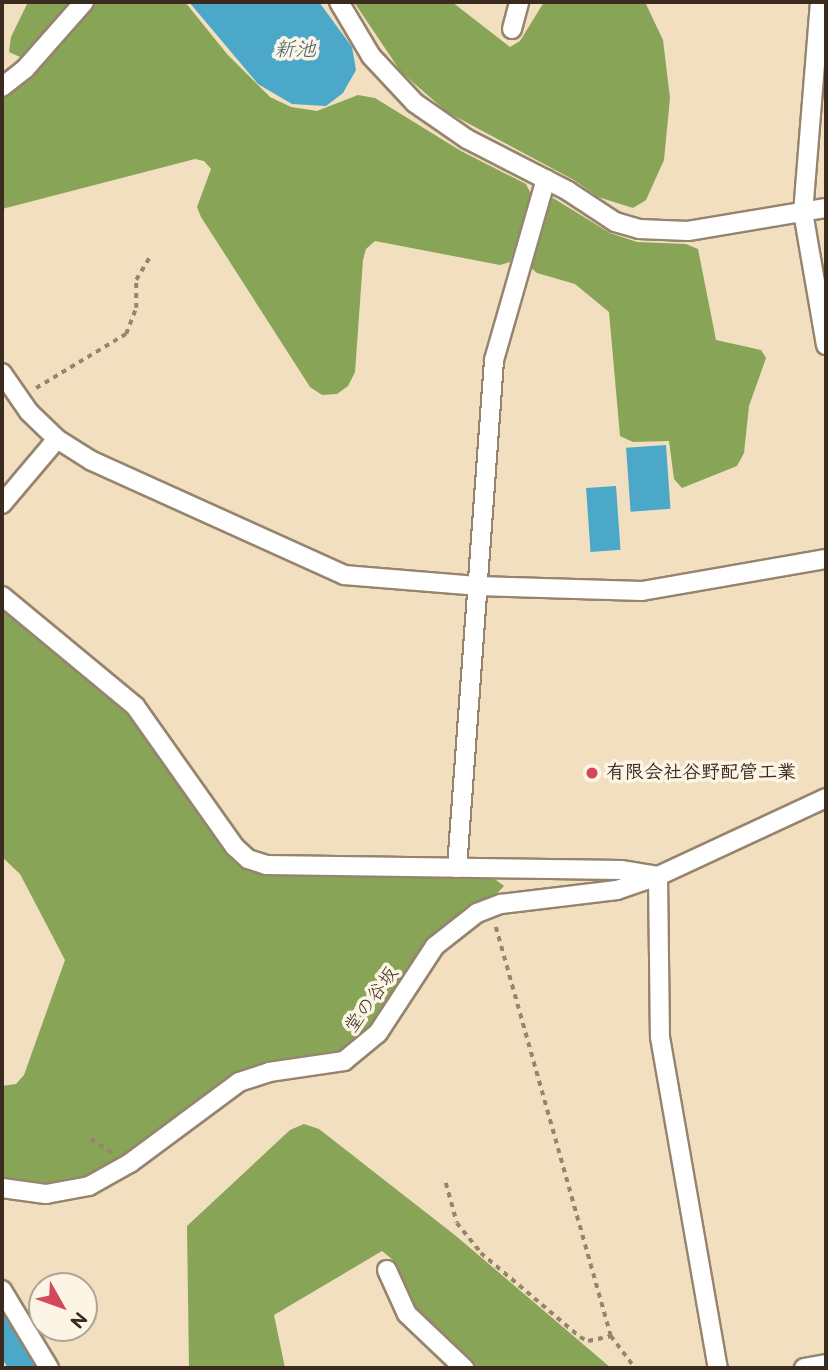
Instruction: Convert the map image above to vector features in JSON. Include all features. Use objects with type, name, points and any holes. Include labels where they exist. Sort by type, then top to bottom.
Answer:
[{"type":"street","points":[[2,87],[25,69],[84,2]]},
{"type":"street","points":[[339,2],[371,56],[415,103],[467,139],[546,179],[615,222],[639,229],[688,231],[826,208]]},
{"type":"street","points":[[512,29],[519,2]]},
{"type":"street","points":[[820,2],[803,212],[826,345]]},
{"type":"street","points":[[457,868],[494,360],[546,179]]},
{"type":"street","points":[[2,373],[19,397],[57,439],[92,461],[329,571],[359,578],[477,586],[642,591],[826,559]]},
{"type":"street","points":[[2,504],[57,439]]},
{"type":"street","points":[[2,596],[135,706],[235,847],[248,859],[266,865],[621,870],[658,876],[660,1037],[718,1368]]},
{"type":"street","name":"堂の谷坂","points":[[2,1188],[46,1194],[89,1185],[130,1163],[239,1082],[269,1072],[344,1061],[378,1033],[436,946],[454,928],[491,908],[596,894],[658,876],[826,798]]},
{"type":"street","points":[[387,1270],[407,1314],[464,1368]]},
{"type":"street","points":[[2,1290],[49,1368]]},
{"type":"street","points":[[804,1368],[826,1364]]},
{"type":"path","points":[[19,397],[126,334],[136,308],[136,280],[149,258]]},
{"type":"path","points":[[491,908],[611,1336],[635,1368]]},
{"type":"path","points":[[446,1183],[457,1223],[481,1253],[580,1337],[588,1341],[611,1336]]},
{"type":"green space","points":[[28,2],[73,2],[20,57],[9,52],[11,37]]},
{"type":"green space","points":[[95,2],[185,2],[227,54],[270,97],[291,107],[317,111],[358,95],[375,98],[461,151],[526,184],[532,196],[510,262],[500,265],[375,241],[366,249],[363,260],[355,372],[348,386],[337,394],[322,395],[310,387],[201,217],[197,207],[211,169],[204,161],[195,159],[2,209],[2,96],[31,74]]},
{"type":"green space","points":[[354,2],[452,2],[510,47],[520,41],[544,2],[645,2],[663,40],[670,98],[664,160],[646,200],[633,208],[598,197],[574,180],[447,112],[401,72]]},
{"type":"green space","points":[[553,198],[610,233],[637,242],[686,244],[698,249],[716,340],[761,350],[766,358],[749,406],[744,453],[737,466],[682,488],[674,479],[669,441],[633,442],[620,436],[609,312],[575,284],[537,273],[529,266],[547,202]]},
{"type":"green space","points":[[2,606],[129,711],[244,866],[492,877],[504,886],[492,899],[449,921],[429,941],[372,1028],[341,1054],[236,1075],[126,1156],[86,1178],[45,1186],[2,1179],[2,1086],[16,1084],[24,1075],[65,960],[20,874],[2,857]]},
{"type":"green space","points":[[304,1124],[319,1129],[456,1236],[611,1368],[473,1368],[460,1350],[414,1310],[393,1260],[382,1251],[274,1315],[285,1368],[189,1368],[187,1226],[290,1130]]},
{"type":"water","name":"新池","points":[[189,2],[319,2],[352,47],[356,70],[343,93],[326,106],[292,104],[258,84]]},
{"type":"water","points":[[666,445],[670,509],[631,512],[626,448]]},
{"type":"water","points":[[616,486],[620,550],[591,552],[586,488]]},
{"type":"waterway","points":[[2,1321],[30,1368]]},
{"type":"place","name":"有限会社谷野配管工業","points":[[592,773]]}]
